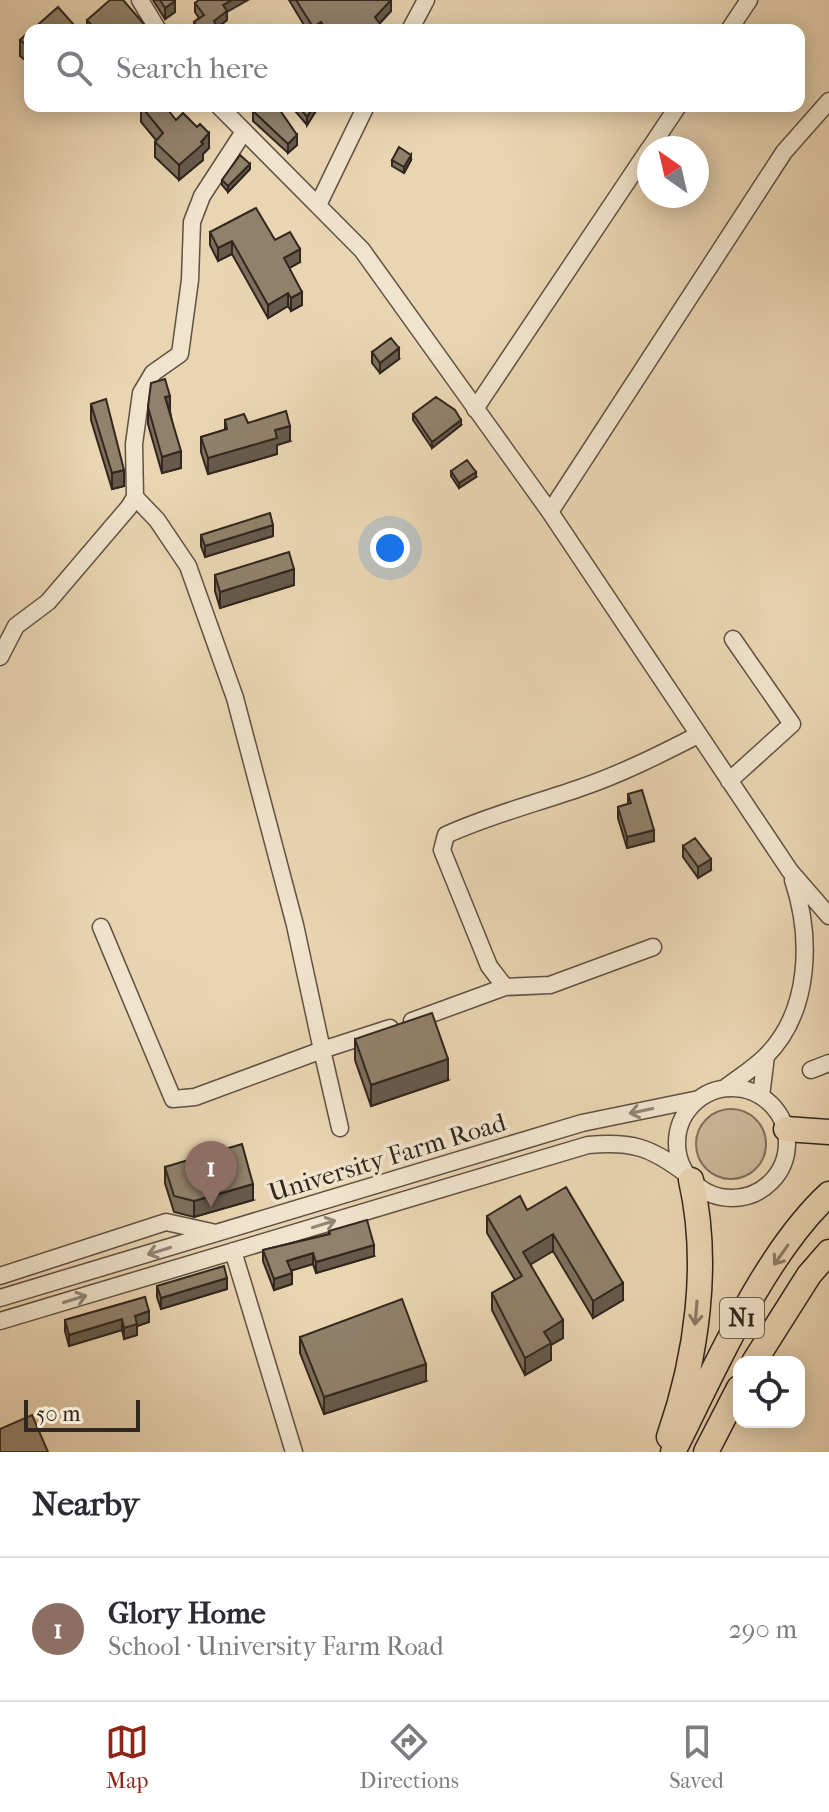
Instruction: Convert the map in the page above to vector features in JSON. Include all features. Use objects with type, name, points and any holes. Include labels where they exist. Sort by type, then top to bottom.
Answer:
[{"type":"highway","points":[[786,1129],[829,1132]]},
{"type":"highway","points":[[664,1452],[696,1324],[701,1222],[688,1176]]},
{"type":"highway","name":"N1","points":[[673,1452],[735,1331],[779,1256],[829,1194]]},
{"type":"highway","name":"N1","points":[[758,1356],[809,1275],[829,1252]]},
{"type":"highway","points":[[706,1452],[733,1400]]},
{"type":"street","points":[[140,0],[154,24]]},
{"type":"street","points":[[413,24],[426,0]]},
{"type":"street","points":[[733,24],[749,0]]},
{"type":"street","points":[[550,512],[784,152],[829,101]]},
{"type":"street","points":[[224,112],[362,250],[550,512],[790,871],[829,916]]},
{"type":"street","points":[[318,205],[363,112]]},
{"type":"street","points":[[658,136],[674,112]]},
{"type":"street","points":[[0,657],[16,626],[48,602],[122,519],[135,497],[136,412],[141,393],[153,373],[180,354],[190,280],[192,222],[202,196],[243,133]]},
{"type":"street","points":[[475,409],[637,168]]},
{"type":"street","points":[[135,497],[157,520],[188,566],[235,698],[295,925],[340,1128]]},
{"type":"street","points":[[729,781],[792,724],[733,639]]},
{"type":"street","points":[[505,987],[489,966],[442,850],[446,835],[488,815],[579,788],[642,764],[698,735]]},
{"type":"street","points":[[725,1088],[744,1089],[761,1096],[781,1116],[788,1147],[784,1164],[775,1179],[762,1190],[728,1199],[711,1195],[688,1176],[677,1153],[678,1133],[685,1114],[699,1099],[725,1088],[766,1056],[788,1023],[802,986],[807,947],[802,908],[790,871]]},
{"type":"street","points":[[101,927],[173,1099],[195,1097],[505,987],[550,985],[653,947]]},
{"type":"street","points":[[761,1096],[766,1056]]},
{"type":"street","points":[[811,1070],[829,1063]]},
{"type":"street","name":"University Farm Road","points":[[0,1298],[582,1123],[699,1099]]},
{"type":"street","name":"University Farm Road","points":[[0,1321],[588,1145],[622,1142],[656,1152],[688,1176]]},
{"type":"street","points":[[0,1276],[166,1222],[218,1233]]},
{"type":"street","points":[[233,1251],[294,1452]]},
{"type":"shaded area","points":[[731,1109],[756,1119],[766,1144],[756,1169],[731,1179],[706,1169],[696,1144],[706,1119]]},
{"type":"building","points":[[110,0],[123,0],[144,24],[91,24],[87,20]]},
{"type":"building","points":[[160,0],[175,0],[175,1],[165,8]]},
{"type":"building","points":[[199,0],[232,0],[223,5],[227,11],[214,21],[216,24],[196,24],[194,22],[204,15],[195,3]]},
{"type":"building","points":[[296,0],[391,0],[375,17],[380,24],[311,24]]},
{"type":"building","points":[[58,7],[73,24],[39,24]]},
{"type":"building","points":[[146,112],[170,112],[176,120],[183,113],[197,127],[200,124],[209,133],[201,142],[203,144],[179,165],[155,142],[163,133]]},
{"type":"building","points":[[254,112],[281,112],[297,135],[288,144]]},
{"type":"building","points":[[399,147],[411,155],[404,167],[392,160]]},
{"type":"building","points":[[240,155],[250,164],[228,186],[222,180]]},
{"type":"building","points":[[256,208],[275,240],[290,232],[300,249],[284,258],[302,292],[291,298],[288,293],[268,305],[232,241],[218,248],[210,232]]},
{"type":"building","points":[[391,338],[399,348],[380,363],[372,352]]},
{"type":"building","points":[[165,379],[170,396],[165,397],[181,451],[162,457],[148,407],[151,383]]},
{"type":"building","points":[[436,397],[455,410],[461,420],[432,442],[413,414]]},
{"type":"building","points":[[106,399],[124,470],[112,473],[91,404]]},
{"type":"building","points":[[286,411],[290,426],[275,430],[277,438],[208,458],[201,437],[227,429],[225,420],[244,414],[248,423]]},
{"type":"building","points":[[467,460],[476,472],[459,483],[451,471]]},
{"type":"building","points":[[270,513],[273,525],[205,546],[201,535]]},
{"type":"building","points":[[289,552],[294,569],[220,592],[215,575]]},
{"type":"building","points":[[642,790],[654,830],[627,837],[618,807],[631,803],[628,794]]},
{"type":"building","points":[[695,838],[711,859],[698,867],[683,846]]},
{"type":"building","points":[[432,1013],[448,1059],[371,1085],[355,1039]]},
{"type":"building","points":[[242,1144],[253,1184],[194,1201],[174,1196],[165,1167]]},
{"type":"building","points":[[566,1187],[623,1283],[593,1301],[553,1234],[523,1252],[563,1320],[544,1332],[551,1343],[525,1358],[492,1293],[522,1276],[487,1216],[520,1196],[527,1210]]},
{"type":"building","points":[[367,1220],[374,1245],[316,1262],[313,1253],[287,1261],[292,1273],[274,1279],[263,1250],[330,1234],[329,1231]]},
{"type":"building","points":[[224,1266],[227,1278],[161,1298],[157,1286]]},
{"type":"building","points":[[145,1297],[149,1311],[135,1316],[137,1324],[124,1328],[122,1319],[69,1335],[65,1320]]},
{"type":"building","points":[[402,1299],[426,1364],[324,1397],[300,1337]]},
{"type":"building","points":[[32,1415],[48,1452],[0,1452],[0,1429]]},
{"type":"place","name":"Glory Home","points":[[211,1207]]}]
